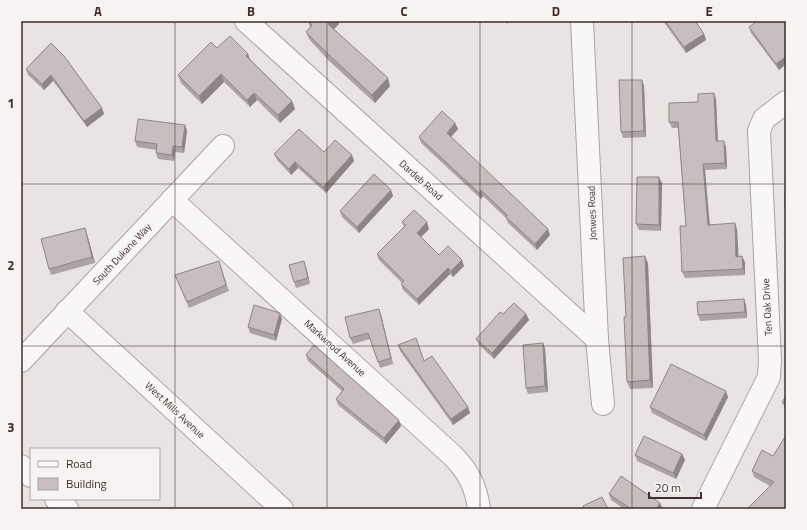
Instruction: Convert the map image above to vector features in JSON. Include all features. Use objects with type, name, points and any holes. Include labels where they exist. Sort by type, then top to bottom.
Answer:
[{"type":"street","name":"Dardeb Road","points":[[246,21],[597,339]]},
{"type":"street","name":"Jonwes Road","points":[[582,21],[597,339],[603,404]]},
{"type":"street","name":"Ten Oak Drive","points":[[703,509],[769,377],[770,360],[759,131],[761,124],[767,116],[786,102]]},
{"type":"street","name":"South Dukane Way","points":[[21,361],[223,146]]},
{"type":"street","name":"Markwood Avenue","points":[[172,200],[461,464],[474,485],[479,509]]},
{"type":"street","name":"West Mills Avenue","points":[[67,312],[282,509]]},
{"type":"street","points":[[21,466],[30,475]]},
{"type":"street","points":[[57,500],[67,509]]},
{"type":"building","points":[[308,21],[331,21],[328,24],[388,78],[372,95],[306,32],[312,25]]},
{"type":"building","points":[[665,21],[695,21],[704,34],[684,47]]},
{"type":"building","points":[[757,21],[786,21],[786,57],[776,64],[749,27]]},
{"type":"building","points":[[230,36],[248,54],[246,56],[292,101],[278,115],[254,93],[247,100],[221,74],[199,96],[178,75],[211,42],[217,48]]},
{"type":"building","points":[[51,43],[64,56],[102,108],[84,121],[51,75],[42,84],[26,69]]},
{"type":"building","points":[[619,80],[642,80],[644,131],[621,132]]},
{"type":"building","points":[[714,93],[716,141],[724,141],[725,163],[703,164],[708,225],[735,223],[736,257],[742,256],[743,269],[682,272],[680,226],[686,226],[678,122],[669,122],[669,103],[698,102],[698,94]]},
{"type":"building","points":[[442,111],[455,123],[447,133],[548,229],[535,244],[506,217],[507,215],[481,190],[479,193],[419,137]]},
{"type":"building","points":[[138,119],[185,125],[182,147],[173,146],[172,155],[156,153],[157,144],[135,141]]},
{"type":"building","points":[[299,129],[324,152],[335,140],[352,155],[323,187],[295,162],[289,169],[274,154]]},
{"type":"building","points":[[374,174],[391,190],[357,227],[340,211]]},
{"type":"building","points":[[637,177],[659,177],[659,225],[636,224]]},
{"type":"building","points":[[786,192],[786,206],[785,206]]},
{"type":"building","points":[[414,210],[427,222],[417,233],[439,255],[448,246],[462,260],[451,271],[448,268],[417,299],[401,284],[404,281],[377,254],[406,225],[402,222]]},
{"type":"building","points":[[85,228],[92,257],[49,269],[41,239]]},
{"type":"building","points":[[645,256],[650,380],[627,382],[623,258]]},
{"type":"building","points":[[219,261],[226,285],[187,302],[175,275]]},
{"type":"building","points":[[304,261],[308,278],[294,282],[289,265]]},
{"type":"building","points":[[744,299],[745,312],[698,315],[697,302]]},
{"type":"building","points":[[514,303],[526,314],[492,353],[476,339],[500,312],[503,314]]},
{"type":"building","points":[[254,305],[280,313],[274,335],[248,327]]},
{"type":"building","points":[[379,309],[391,358],[378,362],[368,333],[350,338],[345,317]]},
{"type":"building","points":[[416,338],[424,361],[432,356],[468,407],[451,419],[398,345]]},
{"type":"building","points":[[543,343],[545,386],[526,388],[523,345]]},
{"type":"building","points":[[314,345],[399,420],[384,438],[336,399],[344,389],[306,355]]},
{"type":"building","points":[[671,364],[726,391],[704,435],[650,407]]},
{"type":"building","points":[[786,396],[786,404],[782,402]]},
{"type":"building","points":[[786,435],[786,509],[747,509],[774,482],[752,471],[762,450],[773,456]]},
{"type":"building","points":[[644,436],[682,454],[673,473],[635,455]]},
{"type":"building","points":[[621,476],[660,503],[656,509],[631,509],[609,494]]},
{"type":"building","points":[[602,497],[608,509],[584,509],[583,506]]}]
